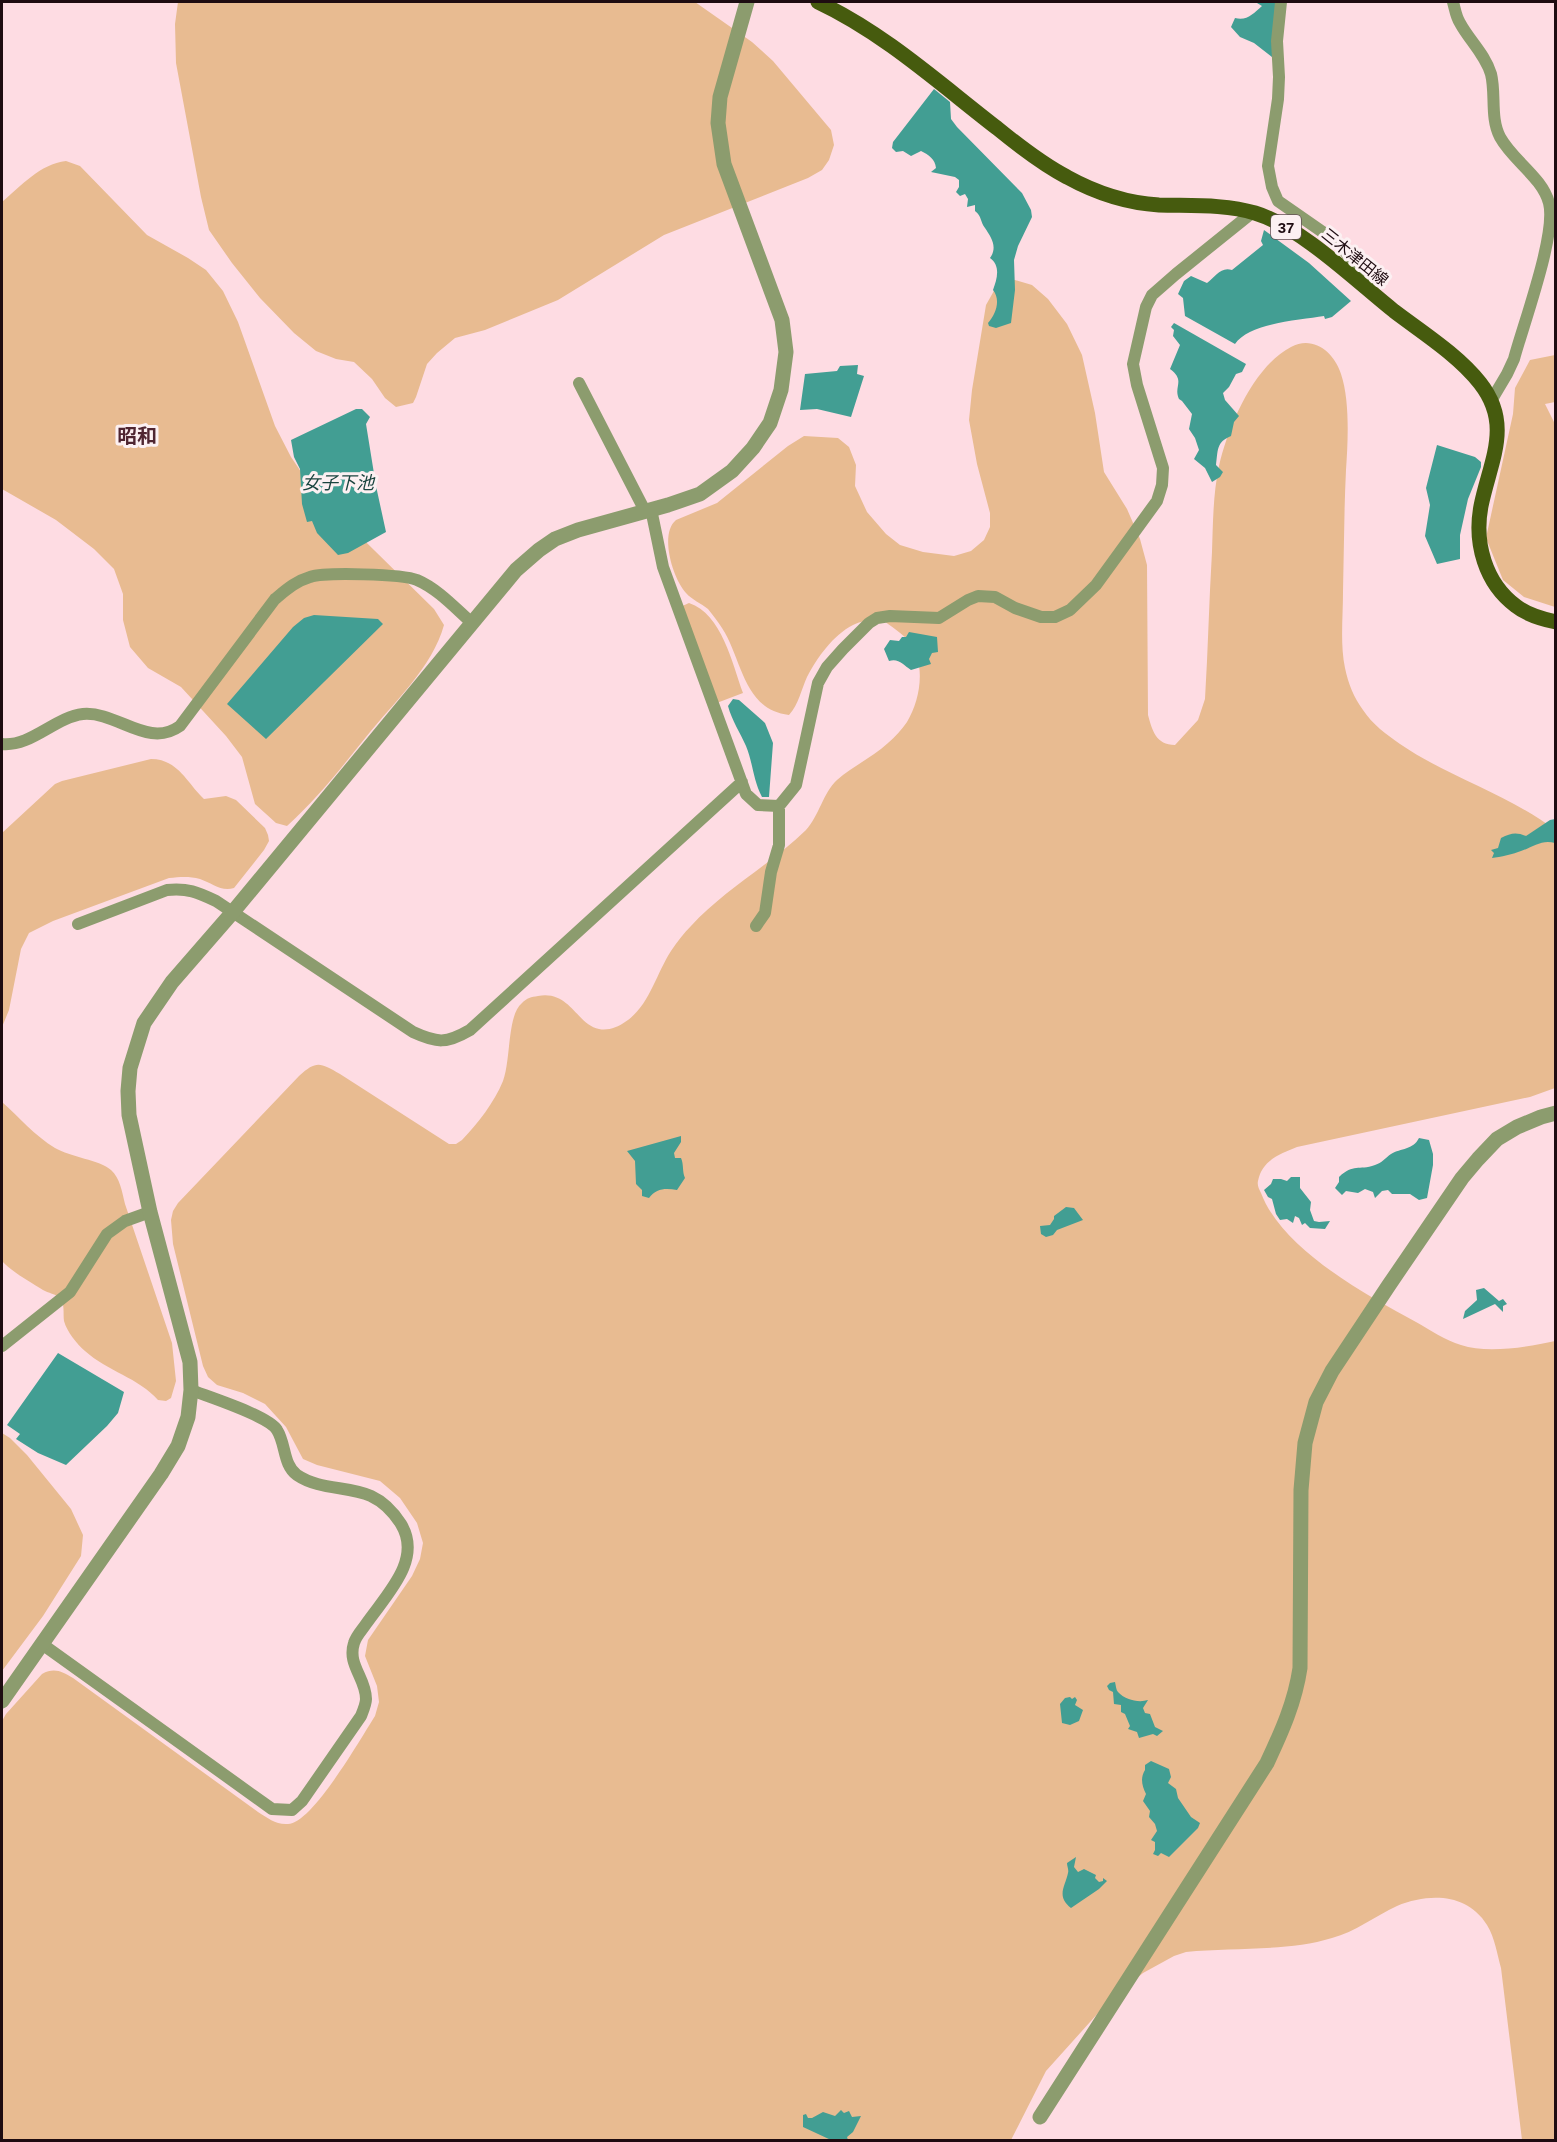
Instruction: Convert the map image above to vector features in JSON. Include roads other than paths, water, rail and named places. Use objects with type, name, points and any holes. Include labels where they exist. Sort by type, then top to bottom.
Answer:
[{"type":"main road","name":"三木津田線","points":[[818,2],[864,26],[1025,150],[1066,177],[1101,193],[1128,201],[1254,212],[1275,221],[1295,233],[1460,363],[1482,385],[1497,419],[1496,457],[1481,506],[1479,531],[1481,554],[1488,574],[1496,587],[1516,606],[1530,614],[1556,622]]},
{"type":"street","points":[[2,1701],[161,1474],[178,1446],[188,1417],[191,1390],[190,1362],[150,1212],[129,1115],[130,1068],[144,1023],[158,1001],[516,570],[555,539],[579,530],[668,506],[700,494],[732,471],[753,448],[770,423],[781,390],[786,352],[782,320],[724,164],[718,133],[720,97],[747,2]]},
{"type":"street","points":[[1281,2],[1277,41],[1280,77],[1268,166],[1272,187],[1278,201],[1338,242],[1347,255],[1368,273],[1369,279],[1365,288]]},
{"type":"street","points":[[1453,2],[1459,22],[1480,52],[1491,74],[1499,136],[1509,151],[1543,188],[1550,211],[1547,243],[1514,359],[1491,401]]},
{"type":"street","points":[[756,926],[765,914],[771,872],[779,845],[779,806],[796,785],[818,683],[827,667],[869,623],[877,618],[890,616],[939,618],[978,596],[995,597],[1015,608],[1041,617],[1055,617],[1070,610],[1102,577],[1157,501],[1162,485],[1162,468],[1133,364],[1146,307],[1152,295],[1254,212]]},
{"type":"street","points":[[579,383],[648,510],[663,567],[746,794],[758,805],[779,806]]},
{"type":"street","points":[[2,744],[26,739],[82,714],[96,715],[150,733],[162,735],[173,731],[180,726],[275,599],[293,584],[312,576],[395,575],[416,579],[434,589],[472,623]]},
{"type":"street","points":[[78,924],[167,890],[182,888],[206,896],[412,1032],[430,1040],[444,1041],[457,1038],[470,1030],[742,782]]},
{"type":"street","points":[[1040,2117],[1268,1763],[1285,1726],[1297,1688],[1300,1668],[1301,1490],[1305,1443],[1316,1402],[1332,1371],[1462,1179],[1478,1159],[1497,1139],[1517,1127],[1556,1113]]},
{"type":"street","points":[[2,1346],[70,1292],[107,1234],[125,1221],[150,1212]]},
{"type":"street","points":[[42,1644],[272,1809],[292,1810],[302,1801],[361,1716],[367,1700],[352,1662],[354,1640],[406,1565],[409,1549],[407,1533],[385,1504],[371,1496],[305,1480],[293,1472],[287,1462],[277,1430],[266,1420],[191,1390]]},
{"type":"water","points":[[1278,2],[1272,57],[1254,43],[1240,37],[1231,27],[1235,18],[1246,18],[1256,12],[1262,6],[1257,3]]},
{"type":"water","points":[[934,89],[950,102],[951,119],[957,127],[1022,193],[1031,210],[1032,217],[1014,260],[1015,290],[1011,323],[996,328],[989,326],[988,323],[997,302],[993,290],[997,269],[990,258],[994,246],[975,211],[975,205],[967,207],[968,199],[965,194],[960,196],[956,192],[959,180],[955,177],[931,172],[936,168],[933,160],[927,154],[921,151],[911,156],[903,151],[896,152],[892,148],[893,142]]},
{"type":"water","points":[[1264,230],[1309,263],[1351,301],[1332,317],[1302,319],[1263,327],[1251,331],[1235,344],[1185,316],[1183,298],[1178,294],[1184,281],[1191,276],[1207,283],[1221,271],[1232,270],[1263,245],[1261,241]]},
{"type":"water","points":[[1174,323],[1246,364],[1242,372],[1236,374],[1223,393],[1225,400],[1239,416],[1234,422],[1231,436],[1220,444],[1216,465],[1223,472],[1212,482],[1205,468],[1194,459],[1199,450],[1189,429],[1192,414],[1179,399],[1178,380],[1170,369],[1180,345],[1173,336],[1174,330],[1171,327]]},
{"type":"water","points":[[858,365],[857,374],[864,376],[851,417],[817,409],[800,410],[805,374],[837,371],[840,366]]},
{"type":"water","name":"女子下池","points":[[356,409],[362,409],[370,417],[366,424],[386,532],[348,553],[338,555],[317,533],[312,521],[307,522],[302,504],[300,469],[294,457],[291,440]]},
{"type":"water","points":[[1437,445],[1475,457],[1481,462],[1481,467],[1468,499],[1460,535],[1460,559],[1437,564],[1425,536],[1430,505],[1426,488]]},
{"type":"water","points":[[314,615],[378,619],[383,624],[266,739],[227,704],[293,627],[304,618]]},
{"type":"water","points":[[909,632],[937,637],[938,652],[932,653],[929,659],[931,664],[911,670],[898,661],[889,661],[884,649],[890,640],[899,641]]},
{"type":"water","points":[[733,699],[739,700],[765,723],[773,743],[769,797],[762,797],[759,791],[746,746],[728,706]]},
{"type":"water","points":[[1555,819],[1555,843],[1542,843],[1515,853],[1492,858],[1494,853],[1491,850],[1498,848],[1501,838],[1513,834],[1526,836]]},
{"type":"water","points":[[681,1136],[681,1142],[674,1153],[675,1158],[681,1158],[685,1178],[677,1190],[661,1190],[649,1198],[642,1196],[642,1190],[636,1184],[635,1161],[627,1151]]},
{"type":"water","points":[[1419,1138],[1429,1140],[1433,1154],[1427,1198],[1419,1200],[1410,1194],[1392,1194],[1388,1190],[1382,1191],[1375,1198],[1373,1192],[1365,1189],[1358,1193],[1346,1191],[1342,1195],[1335,1188],[1339,1177],[1349,1170],[1382,1162],[1391,1154],[1414,1145]]},
{"type":"water","points":[[1291,1177],[1300,1177],[1300,1188],[1311,1202],[1310,1210],[1314,1221],[1330,1221],[1325,1229],[1310,1228],[1305,1223],[1302,1225],[1299,1218],[1295,1216],[1293,1223],[1287,1219],[1280,1220],[1276,1214],[1272,1199],[1264,1190],[1273,1179],[1287,1181]]},
{"type":"water","points":[[1066,1207],[1074,1208],[1083,1220],[1057,1230],[1053,1235],[1046,1237],[1041,1234],[1040,1226],[1050,1225],[1054,1216]]},
{"type":"water","points":[[1484,1288],[1499,1301],[1503,1299],[1507,1304],[1503,1306],[1503,1312],[1495,1304],[1463,1319],[1465,1311],[1477,1300],[1476,1290]]},
{"type":"water","points":[[58,1353],[124,1392],[118,1413],[66,1465],[38,1453],[16,1439],[20,1434],[7,1425]]},
{"type":"water","points":[[1115,1682],[1117,1691],[1124,1697],[1136,1701],[1148,1700],[1143,1708],[1145,1713],[1150,1714],[1155,1727],[1163,1731],[1157,1736],[1153,1734],[1139,1738],[1137,1732],[1128,1729],[1130,1726],[1125,1714],[1121,1712],[1121,1705],[1114,1704],[1113,1692],[1107,1686]]},
{"type":"water","points":[[1075,1697],[1077,1700],[1075,1705],[1083,1710],[1079,1721],[1070,1725],[1062,1723],[1060,1704],[1065,1698],[1072,1699]]},
{"type":"water","points":[[1151,1761],[1169,1769],[1171,1777],[1168,1783],[1176,1789],[1178,1798],[1191,1817],[1200,1823],[1198,1828],[1169,1857],[1161,1853],[1158,1856],[1153,1854],[1155,1842],[1151,1840],[1157,1831],[1149,1817],[1150,1811],[1143,1801],[1146,1794],[1142,1776],[1145,1765]]},
{"type":"water","points":[[1076,1857],[1074,1867],[1078,1872],[1084,1869],[1096,1875],[1095,1878],[1099,1882],[1103,1881],[1103,1878],[1107,1881],[1071,1908],[1066,1904],[1063,1891],[1068,1872],[1067,1863]]},
{"type":"water","points":[[841,2110],[844,2113],[849,2111],[852,2117],[861,2116],[853,2132],[847,2137],[848,2140],[831,2140],[803,2127],[803,2115],[806,2114],[808,2118],[812,2118],[823,2112],[835,2116]]},
{"type":"district","name":"昭和","points":[[137,436]]}]
